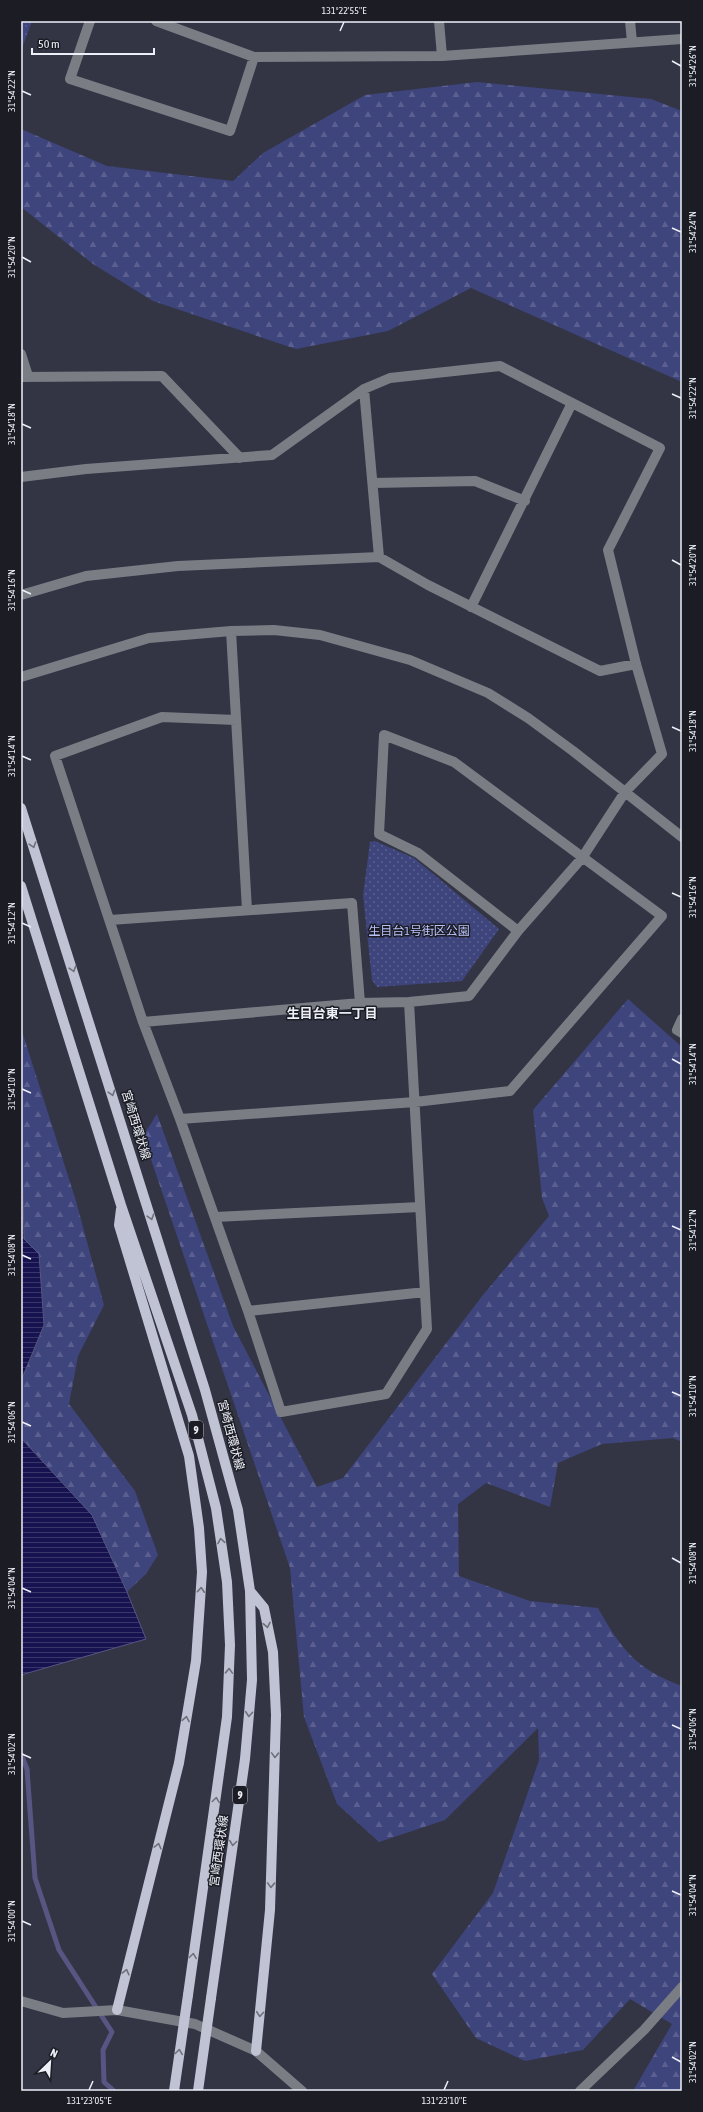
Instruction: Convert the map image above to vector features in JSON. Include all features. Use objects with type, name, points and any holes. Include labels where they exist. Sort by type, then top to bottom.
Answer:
[{"type":"main road","name":"宮崎西環状線","points":[[21,808],[206,1390],[238,1510],[250,1591],[252,1680],[245,1759],[198,2091]]},
{"type":"main road","name":"宮崎西環状線","points":[[21,886],[121,1205],[192,1415],[216,1508],[227,1582],[230,1645],[228,1717],[174,2091]]},
{"type":"main road","points":[[117,2010],[179,1763],[196,1661],[202,1572],[199,1528],[189,1456],[119,1225],[121,1205]]},
{"type":"main road","points":[[250,1591],[264,1608],[273,1652],[276,1715],[270,1910],[256,2051]]},
{"type":"street","points":[[90,21],[70,79],[230,131],[254,57]]},
{"type":"street","points":[[156,21],[254,57],[442,56],[682,39]]},
{"type":"street","points":[[439,21],[442,56]]},
{"type":"street","points":[[630,21],[632,42]]},
{"type":"street","points":[[21,354],[24,376],[162,376],[240,458]]},
{"type":"street","points":[[21,477],[86,469],[272,455],[364,389],[390,378],[500,366],[660,448],[608,550],[636,664],[662,754],[626,792],[582,858],[518,931],[469,996],[409,1002],[360,1003],[143,1022]]},
{"type":"street","points":[[364,389],[379,557]]},
{"type":"street","points":[[471,607],[525,501],[572,403]]},
{"type":"street","points":[[373,483],[475,481],[525,501]]},
{"type":"street","points":[[21,595],[86,576],[178,566],[379,557],[471,607],[600,671],[636,664]]},
{"type":"street","points":[[21,677],[149,638],[231,631],[274,630],[320,635],[410,660],[488,693],[528,718],[626,792],[682,837]]},
{"type":"street","points":[[231,631],[247,910]]},
{"type":"street","points":[[236,720],[162,717],[55,756],[143,1022],[215,1217],[281,1412],[386,1394],[427,1328],[409,1002]]},
{"type":"street","points":[[180,1120],[415,1102],[510,1091],[662,916],[454,762],[384,734],[379,834],[418,853],[518,931]]},
{"type":"street","points":[[110,920],[352,903],[360,1003]]},
{"type":"street","points":[[682,1019],[677,1030],[682,1033]]},
{"type":"street","points":[[215,1217],[420,1207]]},
{"type":"street","points":[[248,1311],[425,1292]]},
{"type":"street","points":[[580,2091],[644,2030],[682,1987]]},
{"type":"street","points":[[21,2001],[63,2012],[117,2010],[195,2024],[256,2051],[302,2091]]},
{"type":"green space","points":[[21,21],[32,21],[21,51]]},
{"type":"green space","points":[[477,82],[651,99],[682,111],[682,382],[471,288],[388,331],[296,349],[153,301],[93,264],[21,207],[21,129],[107,166],[233,181],[263,153],[365,95]]},
{"type":"green space","name":"生目台1号街区公園","points":[[375,841],[414,858],[499,929],[462,981],[377,987],[372,980],[363,895],[370,842]]},
{"type":"green space","points":[[628,999],[682,1047],[682,1442],[673,1438],[602,1444],[558,1463],[550,1507],[486,1483],[458,1504],[459,1576],[530,1601],[598,1608],[614,1635],[631,1656],[641,1665],[682,1686],[682,2091],[633,2091],[672,2024],[630,1999],[583,2050],[525,2061],[476,2038],[432,1974],[493,1893],[539,1760],[538,1728],[445,1820],[379,1842],[337,1804],[304,1717],[290,1568],[143,1136],[157,1114],[233,1326],[317,1487],[343,1478],[483,1295],[549,1216],[542,1198],[533,1110]]},
{"type":"green space","points":[[21,1028],[76,1201],[104,1305],[78,1356],[69,1404],[135,1491],[158,1555],[146,1574],[127,1592],[91,1515],[21,1438],[21,1381],[44,1325],[39,1254],[24,1239],[23,1190],[21,1188]]},
{"type":"shaded area","points":[[21,1188],[23,1190],[24,1239],[39,1254],[44,1325],[21,1381]]},
{"type":"shaded area","points":[[21,1438],[92,1515],[127,1592],[146,1639],[21,1675]]},
{"type":"waterway","points":[[21,1754],[27,1769],[35,1878],[59,1950],[112,2032],[103,2050],[104,2082],[114,2091]]},
{"type":"district","name":"生目台東一丁目","points":[[332,1013]]}]
